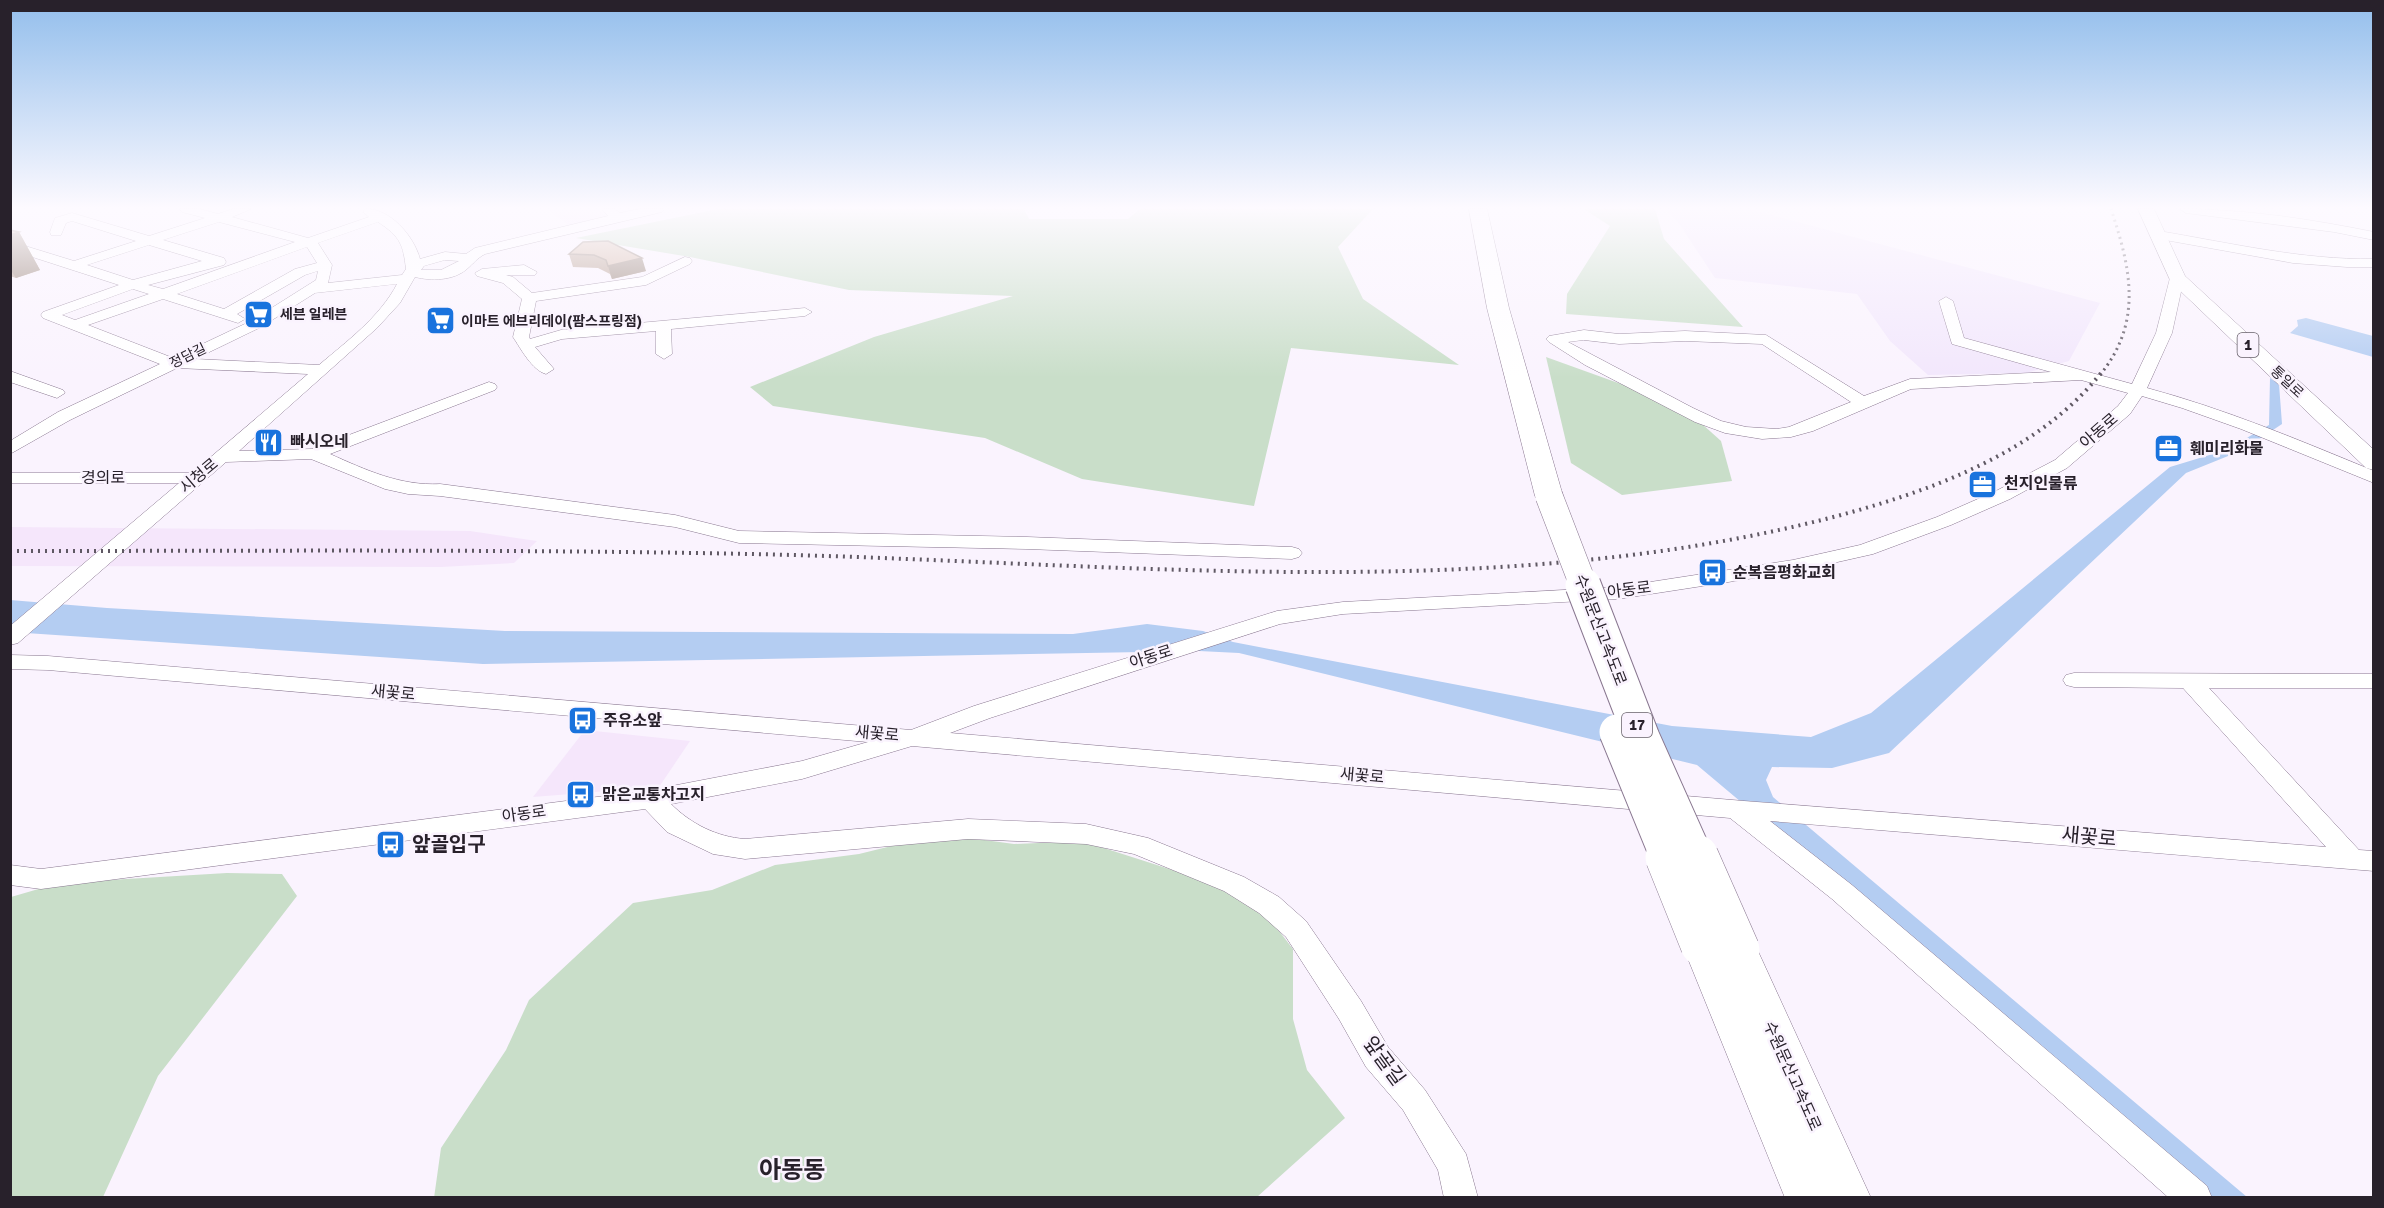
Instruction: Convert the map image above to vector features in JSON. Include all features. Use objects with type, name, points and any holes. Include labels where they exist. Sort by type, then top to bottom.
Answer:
[{"type":"highway","name":"수원문산고속도로","points":[[1476,265],[1496,373],[1540,495],[1642,738],[1811,1197]]},
{"type":"highway","name":"수원문산고속도로","points":[[1489,265],[1540,495]]},
{"type":"highway","name":"수원문산고속도로","points":[[1720,947],[1845,1197]]},
{"type":"main road","name":"통일로","points":[[2171,265],[2177,278],[2373,463]]},
{"type":"street","points":[[76,265],[256,324]]},
{"type":"street","points":[[201,265],[134,284],[48,315],[172,363],[323,370]]},
{"type":"street","points":[[234,265],[240,267]]},
{"type":"street","points":[[75,326],[244,265]]},
{"type":"street","points":[[225,315],[300,273],[325,265]]},
{"type":"street","name":"정담길","points":[[10,449],[64,416],[256,324],[322,282],[326,265]]},
{"type":"street","points":[[408,265],[409,269],[425,279],[445,273],[456,265]]},
{"type":"street","points":[[311,289],[409,269],[416,265]]},
{"type":"street","points":[[471,265],[482,273],[508,280],[529,298],[646,280],[677,265]]},
{"type":"street","points":[[409,269],[428,275],[445,273]]},
{"type":"street","name":"시청로","points":[[18,632],[323,370],[386,313],[409,269]]},
{"type":"street","points":[[482,273],[524,269],[531,272]]},
{"type":"street","name":"아동로","points":[[10,875],[41,879],[651,799],[802,770],[915,737],[982,712],[1226,632],[1277,618],[1343,608],[1617,593],[1792,566],[1866,550],[1944,521],[2003,495],[2061,464],[2124,410],[2137,391],[2164,333],[2177,278]]},
{"type":"street","points":[[529,298],[521,337],[546,369]]},
{"type":"street","points":[[1946,302],[1957,341],[2188,405],[2247,425],[2373,478]]},
{"type":"street","points":[[526,345],[561,335],[805,312]]},
{"type":"street","points":[[663,326],[664,354]]},
{"type":"street","points":[[1862,402],[1766,340],[1685,336],[1619,339],[1584,335],[1554,339],[1572,354],[1655,393],[1705,421],[1759,433],[1791,432],[1848,410],[1889,390],[1910,384],[2080,375]]},
{"type":"street","points":[[10,376],[57,393]]},
{"type":"street","points":[[220,457],[314,454],[489,387]]},
{"type":"street","points":[[314,454],[369,478],[422,492],[440,490],[675,521],[739,537],[1027,543],[1292,553]]},
{"type":"street","name":"경의로","points":[[10,478],[195,478]]},
{"type":"street","points":[[18,632],[34,652],[48,663]]},
{"type":"street","name":"새꽃로","points":[[10,662],[48,663],[915,737],[1740,810],[2363,860]]},
{"type":"street","points":[[10,672],[48,663]]},
{"type":"street","points":[[2074,680],[2373,681]]},
{"type":"street","points":[[2189,680],[2363,860]]},
{"type":"street","name":"앞골길","points":[[651,799],[676,825],[722,848],[745,849],[968,829],[1086,834],[1139,844],[1234,884],[1269,905],[1296,929],[1350,1010],[1377,1058],[1414,1100],[1454,1165],[1461,1197]]},
{"type":"street","points":[[1740,810],[1842,892],[2195,1197]]},
{"type":"street","points":[[10,889],[41,879]]},
{"type":"shaded area","points":[[1707,265],[1960,265],[2100,303],[2069,361],[2026,373],[1928,375],[1890,341],[1857,294],[1715,278]]},
{"type":"shaded area","points":[[11,527],[470,531],[537,541],[514,563],[441,567],[11,566]]},
{"type":"shaded area","points":[[585,730],[690,741],[659,787],[533,797]]},
{"type":"green space","points":[[730,265],[1347,265],[1363,299],[1459,365],[1291,348],[1254,506],[1082,479],[985,438],[773,406],[750,387],[874,337],[1013,296],[849,290]]},
{"type":"green space","points":[[1585,265],[1688,265],[1743,327],[1566,314],[1567,294]]},
{"type":"green space","points":[[1546,357],[1682,406],[1721,441],[1732,481],[1622,495],[1571,463]]},
{"type":"green space","points":[[940,834],[1014,844],[1082,841],[1213,883],[1259,905],[1293,949],[1293,1019],[1307,1070],[1345,1118],[1257,1197],[434,1198],[441,1148],[506,1050],[529,1000],[633,903],[712,890],[775,865],[859,854]]},
{"type":"green space","points":[[227,873],[282,874],[297,896],[158,1076],[103,1197],[11,1198],[11,897],[59,883]]},
{"type":"water","points":[[2306,318],[2373,336],[2373,357],[2290,333],[2298,326],[2297,320]]},
{"type":"water","points":[[2270,378],[2279,384],[2282,424],[2243,450],[2186,473],[1889,753],[1832,768],[1772,767],[1766,780],[1773,797],[2247,1197],[2211,1197],[1697,765],[1239,653],[1199,651],[483,664],[11,632],[10,600],[107,608],[505,631],[1073,634],[1147,624],[1203,631],[1233,642],[1672,726],[1811,737],[1871,713],[2170,467],[2226,450],[2269,425]]},
{"type":"railway","points":[[2100,375],[2114,355],[2123,335],[2128,315],[2126,265]]},
{"type":"railway","points":[[10,551],[658,552],[1299,572],[1437,570],[1574,561],[1708,544],[1841,515],[1913,493],[1983,464],[2016,446],[2047,425],[2076,401],[2101,373]]},
{"type":"place","name":"세븐 일레븐","points":[[259,314]]},
{"type":"place","name":"이마트 에브리데이(팜스프링점)","points":[[440,321]]},
{"type":"place","name":"빠시오네","points":[[269,442]]},
{"type":"place","name":"훼미리화물","points":[[2169,449]]},
{"type":"place","name":"천지인물류","points":[[1983,484]]},
{"type":"place","name":"순복음평화교회","points":[[1712,573]]},
{"type":"place","name":"주유소앞","points":[[582,721]]},
{"type":"place","name":"맑은교통차고지","points":[[581,795]]},
{"type":"place","name":"앞골입구","points":[[391,844]]},
{"type":"district","name":"아동동","points":[[792,1170]]}]
